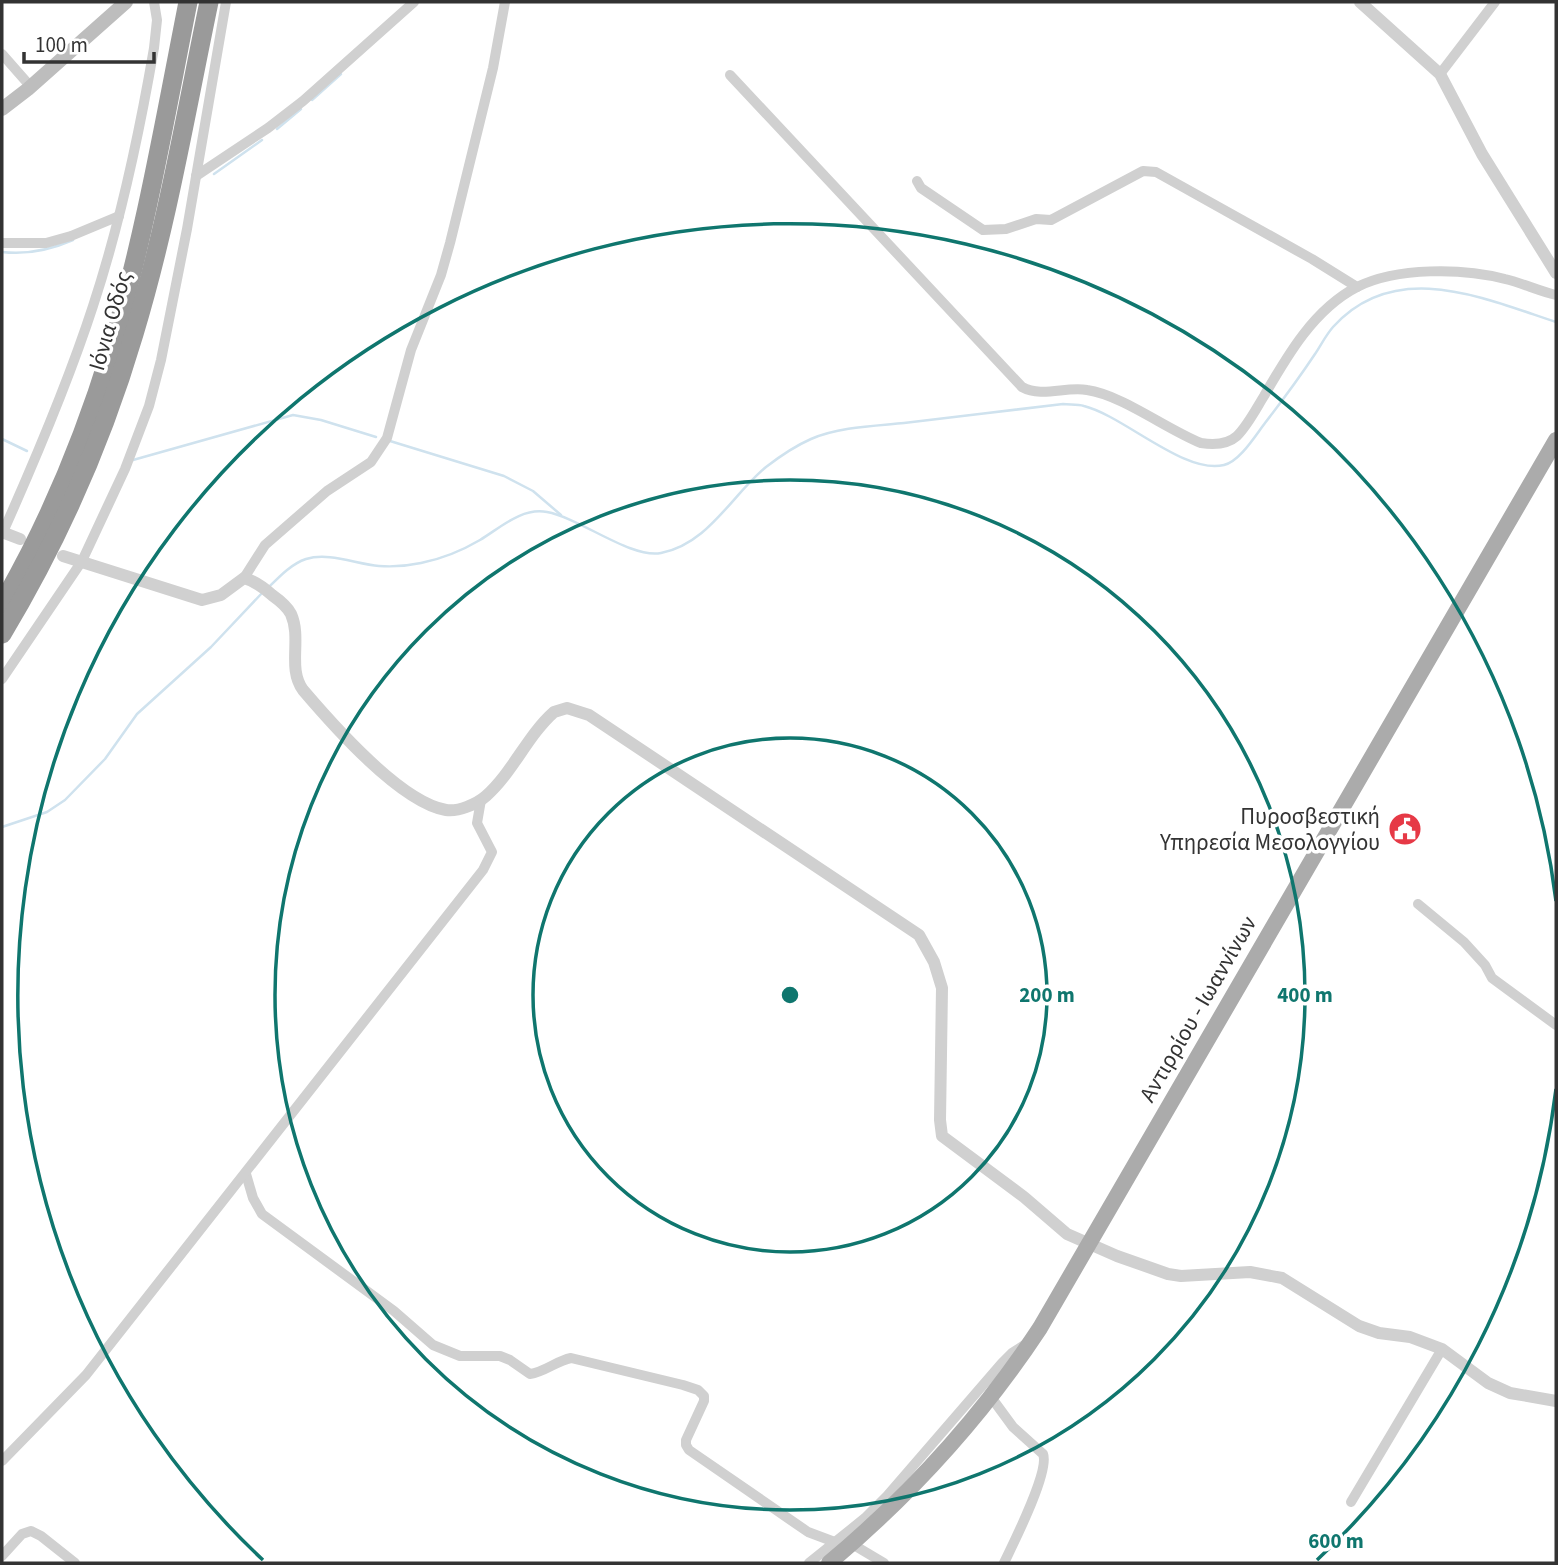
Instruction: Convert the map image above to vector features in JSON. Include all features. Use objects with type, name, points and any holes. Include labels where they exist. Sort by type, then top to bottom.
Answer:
[{"type":"highway","name":"Ιόνια Οδός","points":[[2,604],[41,529],[64,477],[111,349],[145,210],[188,2]]},
{"type":"highway","name":"Ιόνια Οδός","points":[[2,634],[36,575],[78,487],[130,346],[166,203],[209,2]]},
{"type":"main road","points":[[2,109],[31,87],[126,2]]},
{"type":"main road","name":"Αντιρρίου - Ιωαννίνων","points":[[829,1563],[845,1545],[914,1485],[991,1397],[1031,1341],[1067,1285],[1556,440]]},
{"type":"street","points":[[20,539],[2,532],[39,453],[94,305],[119,216],[155,48],[157,20],[154,2]]},
{"type":"street","points":[[2,679],[82,561],[125,469],[149,406],[170,320],[226,2]]},
{"type":"street","points":[[196,176],[303,101],[414,2]]},
{"type":"street","points":[[63,556],[202,600],[221,595],[244,578],[265,545],[327,491],[371,462],[387,438],[411,350],[441,275],[494,68],[505,2]]},
{"type":"street","points":[[1360,2],[1440,74],[1482,154],[1556,273]]},
{"type":"street","points":[[1440,74],[1495,2]]},
{"type":"street","points":[[2,54],[31,87]]},
{"type":"street","points":[[730,75],[1026,389],[1037,392],[1069,389],[1094,391],[1186,437],[1212,444],[1225,443],[1236,437],[1315,320],[1357,287],[1420,272],[1458,271],[1503,278],[1556,295]]},
{"type":"street","points":[[918,181],[921,188],[978,228],[995,230],[1036,219],[1051,220],[1143,171],[1156,172],[1357,287]]},
{"type":"street","points":[[2,243],[46,243],[71,236],[119,216]]},
{"type":"street","points":[[244,578],[261,585],[291,614],[295,638],[295,675],[298,683],[365,756],[410,794],[434,806],[452,810],[481,800],[510,769],[550,715],[567,708],[596,720],[919,935],[934,962],[944,1004],[940,1120],[942,1136],[1024,1197],[1060,1229],[1089,1244],[1168,1274],[1189,1276],[1228,1271],[1272,1275],[1289,1281],[1359,1326],[1378,1333],[1410,1337],[1442,1349],[1494,1386],[1520,1396],[1556,1401]]},
{"type":"street","points":[[2,1461],[86,1375],[490,860],[491,847],[476,821],[481,800]]},
{"type":"street","points":[[1418,904],[1464,942],[1485,965],[1492,978],[1556,1025]]},
{"type":"street","points":[[246,1174],[253,1198],[262,1214],[394,1311],[439,1349],[460,1356],[500,1356],[530,1374],[540,1372],[561,1360],[576,1359],[683,1385],[701,1392],[704,1401],[686,1440],[687,1448],[797,1524],[884,1563]]},
{"type":"street","points":[[809,1563],[845,1545],[1002,1363],[1031,1341]]},
{"type":"street","points":[[1351,1502],[1442,1349]]},
{"type":"street","points":[[991,1397],[1013,1427],[1045,1457],[1041,1478],[1004,1563]]},
{"type":"street","points":[[2,1556],[22,1534],[31,1531],[75,1563]]},
{"type":"waterway","points":[[312,100],[341,74]]},
{"type":"waterway","points":[[277,129],[301,109]]},
{"type":"waterway","points":[[214,174],[262,140]]},
{"type":"waterway","points":[[2,252],[38,251],[73,240]]},
{"type":"waterway","points":[[268,588],[295,564],[315,557],[390,566],[436,559],[473,544],[520,515],[538,511],[575,522],[635,550],[661,553],[678,548],[706,529],[753,479],[787,452],[822,435],[857,428],[1063,404],[1079,405],[1100,412],[1191,461],[1208,466],[1224,465],[1236,459],[1252,441],[1333,327],[1357,306],[1384,294],[1412,289],[1440,290],[1470,295],[1556,322]]},
{"type":"waterway","points":[[133,460],[293,415],[321,420],[376,437]]},
{"type":"waterway","points":[[2,439],[27,451]]},
{"type":"waterway","points":[[390,441],[504,476],[533,491],[561,515]]},
{"type":"waterway","points":[[2,827],[47,812],[65,800],[105,759],[137,714],[211,647],[263,592]]},
{"type":"place","name":"Πυροσβεστική Υπηρεσία Μεσολογγίου","points":[[1405,829]]}]
